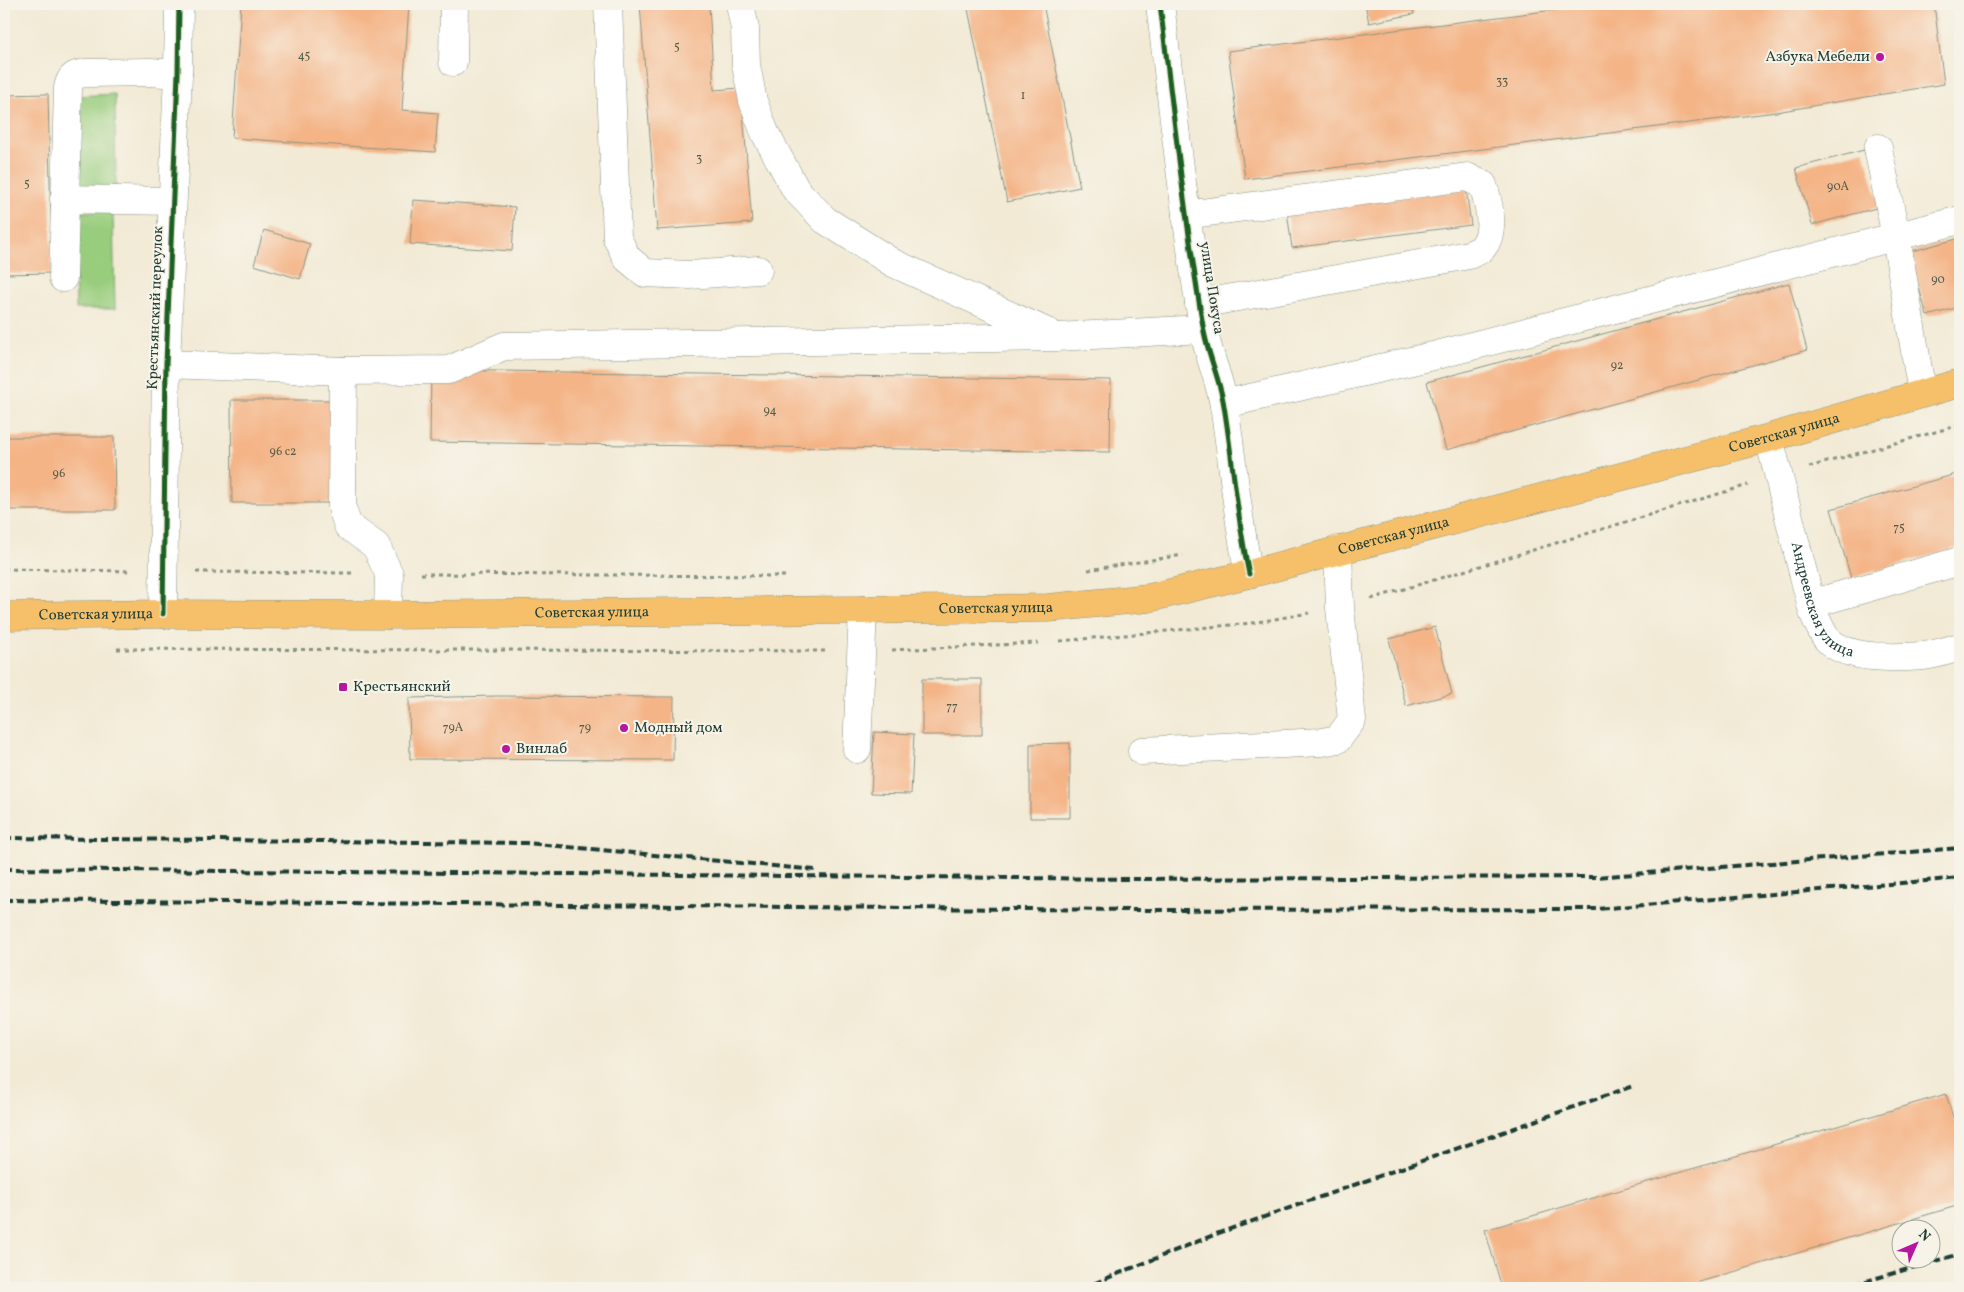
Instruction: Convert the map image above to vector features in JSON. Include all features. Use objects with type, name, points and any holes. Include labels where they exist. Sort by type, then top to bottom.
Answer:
[{"type":"main road","name":"Советская улица","points":[[4,616],[163,614],[388,615],[1048,608],[1149,598],[1249,574],[1769,438],[1960,383]]},
{"type":"street","name":"Крестьянский переулок","points":[[163,614],[166,364],[178,74],[179,4]]},
{"type":"street","points":[[453,62],[454,4]]},
{"type":"street","points":[[608,4],[617,238],[627,258],[645,273],[690,275],[758,270]]},
{"type":"street","points":[[740,4],[745,29],[746,65],[753,101],[765,133],[796,190],[825,220],[893,263],[1057,337]]},
{"type":"street","name":"улица Покуса","points":[[1160,4],[1186,215],[1201,317],[1224,404],[1243,545],[1249,574]]},
{"type":"street","points":[[63,278],[64,199],[68,88],[70,79],[77,74],[87,73],[150,72],[178,74]]},
{"type":"street","points":[[1878,148],[1896,238],[1922,393]]},
{"type":"street","points":[[166,364],[343,371],[449,370],[504,346],[1057,337],[1201,317],[1469,255],[1482,248],[1490,235],[1488,201],[1482,185],[1467,177],[1186,215]]},
{"type":"street","points":[[64,199],[172,201]]},
{"type":"street","points":[[1224,404],[1433,356],[1960,220]]},
{"type":"street","points":[[343,371],[342,508],[348,526],[376,546],[390,574],[388,615]]},
{"type":"street","name":"Андреевская улица","points":[[1769,438],[1813,612],[1826,638],[1834,645],[1852,653],[1889,657],[1924,656],[1960,647]]},
{"type":"street","points":[[1142,751],[1322,742],[1338,739],[1352,720],[1340,608],[1338,550]]},
{"type":"street","points":[[1811,604],[1960,561]]},
{"type":"street","points":[[857,749],[863,610]]},
{"type":"path","points":[[1082,570],[1186,554]]},
{"type":"path","points":[[4,569],[390,574],[797,576]]},
{"type":"green space","points":[[115,94],[116,192],[78,193],[76,96]]},
{"type":"green space","points":[[113,211],[115,309],[76,309],[74,212]]},
{"type":"building","points":[[241,4],[409,4],[402,110],[438,113],[435,152],[232,138]]},
{"type":"building","points":[[640,4],[709,4],[714,90],[741,88],[752,223],[657,230]]},
{"type":"building","points":[[967,4],[1043,4],[1080,187],[1007,202]]},
{"type":"building","points":[[1365,4],[1412,4],[1414,14],[1369,23]]},
{"type":"building","points":[[1602,4],[1934,4],[1944,84],[1776,112],[1245,179],[1228,51]]},
{"type":"building","points":[[48,94],[52,273],[4,274],[4,95]]},
{"type":"building","points":[[1864,150],[1880,207],[1812,225],[1796,168]]},
{"type":"building","points":[[1466,189],[1471,225],[1292,248],[1287,211]]},
{"type":"building","points":[[413,200],[515,207],[512,251],[410,244]]},
{"type":"building","points":[[264,230],[310,244],[300,279],[254,265]]},
{"type":"building","points":[[1960,238],[1960,307],[1927,316],[1909,252]]},
{"type":"building","points":[[1789,283],[1807,350],[1446,450],[1427,382]]},
{"type":"building","points":[[431,370],[1111,380],[1110,452],[430,442]]},
{"type":"building","points":[[231,400],[334,400],[335,503],[232,503]]},
{"type":"building","points":[[4,437],[114,437],[115,510],[4,510]]},
{"type":"building","points":[[1960,473],[1960,547],[1851,578],[1831,509]]},
{"type":"building","points":[[1435,627],[1452,694],[1406,706],[1389,639]]},
{"type":"building","points":[[922,679],[982,679],[982,735],[922,735]]},
{"type":"building","points":[[497,696],[674,697],[673,760],[410,759],[409,698]]},
{"type":"building","points":[[874,732],[914,734],[911,794],[871,793]]},
{"type":"building","points":[[1070,743],[1070,818],[1030,818],[1030,744]]},
{"type":"building","points":[[1946,1094],[1960,1141],[1960,1205],[1909,1220],[1892,1220],[1892,1225],[1679,1288],[1502,1288],[1485,1230]]},
{"type":"railway","points":[[4,838],[526,843],[816,870]]},
{"type":"railway","points":[[4,869],[1132,879],[1596,877],[1960,848]]},
{"type":"railway","points":[[4,900],[1132,910],[1597,909],[1960,878]]},
{"type":"railway","points":[[1083,1288],[1216,1234],[1633,1086]]},
{"type":"railway","points":[[1842,1288],[1960,1254]]},
{"type":"cycle path","points":[[163,614],[166,364],[178,74],[179,4]]},
{"type":"cycle path","points":[[1160,4],[1197,286],[1207,346],[1220,386],[1224,406],[1241,532],[1249,574]]},
{"type":"place","name":"Азбука Мебели","points":[[1880,57]]},
{"type":"place","name":"Крестьянский","points":[[343,687]]},
{"type":"place","name":"Модный дом","points":[[624,728]]},
{"type":"place","name":"Винлаб","points":[[506,749]]}]
